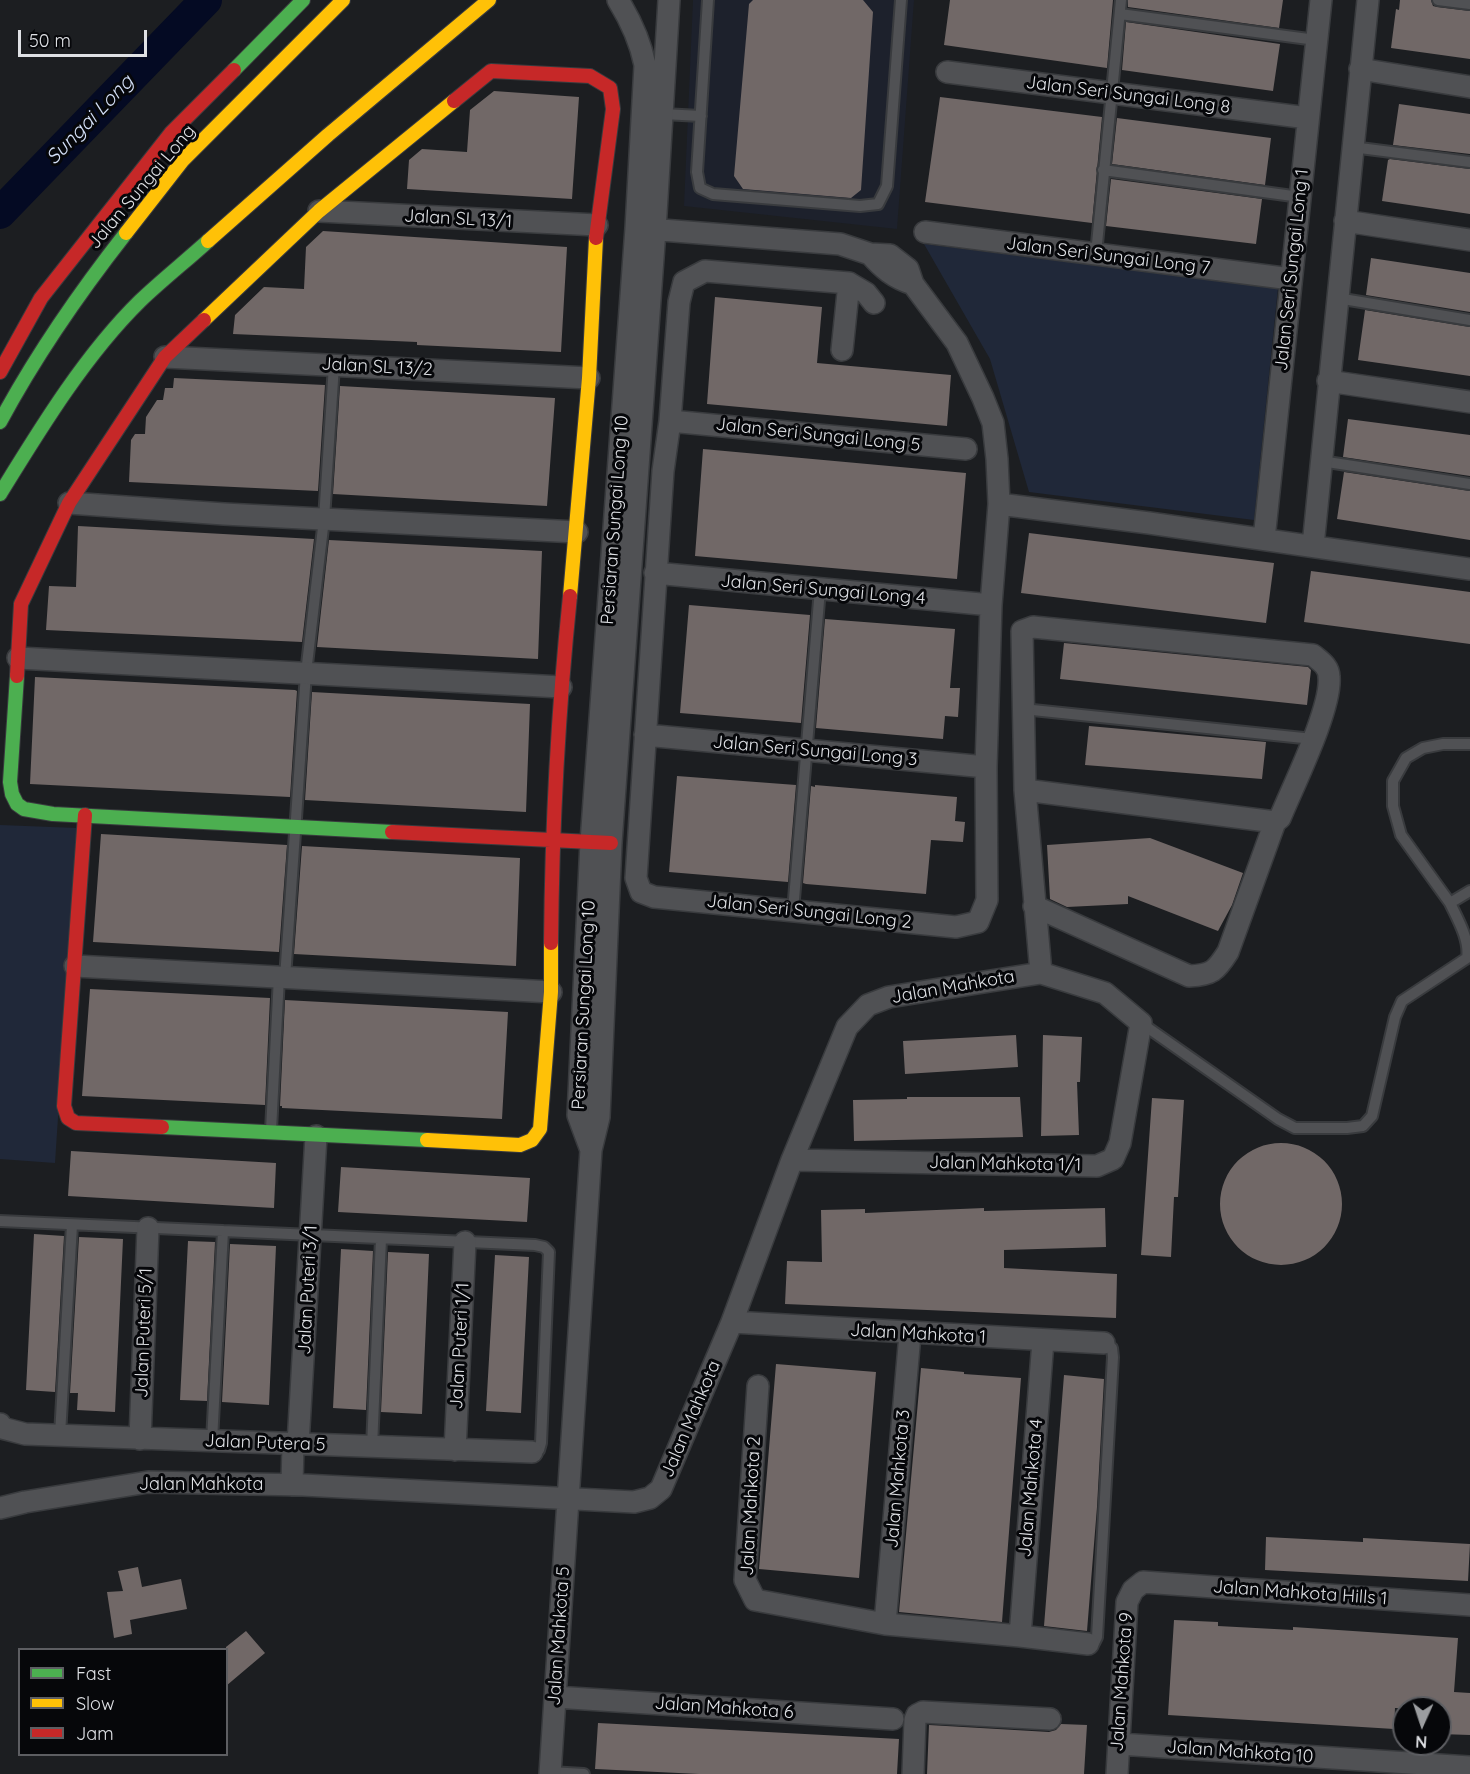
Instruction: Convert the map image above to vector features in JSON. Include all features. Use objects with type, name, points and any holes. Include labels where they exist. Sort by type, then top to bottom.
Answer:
[{"type":"main road","name":"Jalan Sungai Long","points":[[0,372],[41,298],[171,133],[303,0]]},
{"type":"main road","name":"Jalan Sungai Long","points":[[0,422],[25,376],[96,271],[183,160],[343,0]]},
{"type":"main road","points":[[0,494],[39,432],[100,346],[139,302],[441,38],[489,0]]},
{"type":"main road","points":[[85,816],[64,1106],[68,1118],[76,1123],[520,1145],[532,1140],[540,1130],[551,992],[552,841],[561,687],[577,532],[589,378],[597,225],[613,109],[610,88],[590,76],[491,71],[319,211],[165,357],[69,502],[21,604],[10,782],[13,799],[21,808],[41,813],[85,816],[295,826],[552,841],[601,843]]},
{"type":"street","points":[[441,38],[505,0]]},
{"type":"street","name":"Persiaran Sungai Long 10","points":[[618,0],[633,24],[641,44],[645,65],[646,229]]},
{"type":"street","name":"Persiaran Sungai Long 10","points":[[568,1498],[591,1150],[598,1117],[601,843],[646,229],[663,114],[669,0]]},
{"type":"street","name":"Jalan Seri Sungai Long 1","points":[[1264,539],[1321,0]]},
{"type":"street","points":[[1313,546],[1368,0]]},
{"type":"street","points":[[1360,69],[1470,87]]},
{"type":"street","name":"Jalan Seri Sungai Long 8","points":[[947,72],[1308,118]]},
{"type":"street","name":"Jalan SL 13/1","points":[[319,211],[597,225]]},
{"type":"street","points":[[1346,221],[1470,240]]},
{"type":"street","points":[[646,229],[840,244],[870,254],[888,273],[913,284],[957,343],[993,423],[998,459],[999,504],[992,605],[986,767]]},
{"type":"street","name":"Jalan Seri Sungai Long 7","points":[[925,232],[1291,279]]},
{"type":"street","points":[[645,735],[663,471],[670,421],[679,302],[684,282],[705,271],[849,283],[866,293],[874,303]]},
{"type":"street","points":[[842,350],[849,283]]},
{"type":"street","name":"Jalan SL 13/2","points":[[165,357],[589,378]]},
{"type":"street","points":[[1329,381],[1470,402]]},
{"type":"street","name":"Jalan Seri Sungai Long 5","points":[[670,421],[966,449]]},
{"type":"street","points":[[69,502],[324,519],[577,532]]},
{"type":"street","points":[[999,504],[1470,569]]},
{"type":"street","name":"Jalan Seri Sungai Long 4","points":[[655,573],[992,605]]},
{"type":"street","points":[[1034,906],[1189,976],[1205,975],[1218,968],[1228,951],[1275,822],[1280,818],[1326,703],[1329,675],[1324,664],[1313,655],[1033,627],[1022,632],[1025,790],[1034,906],[1041,973]]},
{"type":"street","points":[[18,658],[561,687]]},
{"type":"street","name":"Jalan Seri Sungai Long 3","points":[[645,735],[986,767]]},
{"type":"street","name":"Jalan Seri Sungai Long 2","points":[[645,735],[636,878],[641,892],[654,897],[957,927],[978,922],[987,900],[986,767]]},
{"type":"street","points":[[1025,790],[1275,822]]},
{"type":"street","points":[[75,966],[551,992]]},
{"type":"street","name":"Jalan Mahkota","points":[[0,1508],[148,1482],[298,1485],[634,1502],[650,1498],[661,1488],[732,1322],[792,1160],[847,1027],[868,1005],[889,997],[1041,973],[1105,993],[1141,1023]]},
{"type":"street","name":"Jalan Mahkota 1/1","points":[[792,1160],[1097,1166],[1113,1159],[1120,1143],[1141,1023]]},
{"type":"street","name":"Jalan Puteri 3/1","points":[[298,1485],[298,1444],[316,1136]]},
{"type":"street","name":"Jalan Puteri 5/1","points":[[140,1439],[148,1228]]},
{"type":"street","name":"Jalan Puteri 1/1","points":[[455,1450],[465,1242]]},
{"type":"street","name":"Jalan Mahkota 1","points":[[732,1322],[1104,1344]]},
{"type":"street","name":"Jalan Mahkota 3","points":[[885,1624],[910,1334]]},
{"type":"street","name":"Jalan Mahkota 4","points":[[1020,1636],[1043,1341]]},
{"type":"street","name":"Jalan Mahkota 2","points":[[758,1386],[745,1580],[755,1600],[885,1624]]},
{"type":"street","name":"Jalan Putera 5","points":[[0,1424],[2,1428],[25,1434],[532,1452]]},
{"type":"street","name":"Jalan Mahkota 5","points":[[550,1773],[568,1498]]},
{"type":"street","name":"Jalan Mahkota Hills 1","points":[[1132,1590],[1143,1582],[1470,1605]]},
{"type":"street","name":"Jalan Mahkota 9","points":[[1116,1774],[1127,1602],[1132,1590]]},
{"type":"street","points":[[885,1624],[1088,1644]]},
{"type":"street","name":"Jalan Mahkota 6","points":[[555,1697],[893,1719]]},
{"type":"street","points":[[913,1774],[915,1720],[923,1712],[1050,1719]]},
{"type":"street","name":"Jalan Mahkota 10","points":[[1119,1744],[1470,1767]]},
{"type":"lane","points":[[708,0],[697,172],[700,188],[713,194],[860,206],[878,204],[887,186],[901,0]]},
{"type":"lane","points":[[1096,254],[1121,0]]},
{"type":"lane","points":[[1438,0],[1470,4]]},
{"type":"lane","points":[[1120,14],[1316,40]]},
{"type":"lane","points":[[663,114],[701,116]]},
{"type":"lane","points":[[1352,147],[1470,162]]},
{"type":"lane","points":[[1103,170],[1300,197]]},
{"type":"lane","points":[[1337,298],[1470,320]]},
{"type":"lane","points":[[271,1133],[306,673],[324,519],[334,365]]},
{"type":"lane","points":[[1321,461],[1470,484]]},
{"type":"lane","points":[[793,911],[820,589]]},
{"type":"lane","points":[[1023,709],[1313,738]]},
{"type":"lane","points":[[1141,1023],[1278,1119],[1295,1128],[1362,1126],[1372,1116],[1395,1017],[1402,1001],[1467,958],[1470,950],[1468,941],[1449,903],[1401,835],[1393,806],[1394,781],[1406,758],[1423,748],[1443,744],[1470,744]]},
{"type":"lane","points":[[1449,903],[1470,891]]},
{"type":"lane","points":[[0,1221],[544,1247],[549,1252],[541,1443],[539,1449],[532,1452]]},
{"type":"lane","points":[[60,1435],[72,1225]]},
{"type":"lane","points":[[212,1441],[223,1231]]},
{"type":"lane","points":[[372,1447],[381,1239]]},
{"type":"lane","points":[[1088,1644],[1094,1642],[1097,1637],[1113,1357],[1112,1348],[1104,1344]]},
{"type":"lane","points":[[550,1773],[584,1774]]},
{"type":"shaded area","points":[[693,0],[914,0],[897,229],[684,206]]},
{"type":"shaded area","points":[[924,244],[1278,288],[1254,520],[1029,492],[990,359]]},
{"type":"shaded area","points":[[0,825],[77,828],[55,1163],[0,1159]]},
{"type":"building","points":[[753,0],[863,0],[873,12],[861,190],[851,198],[743,189],[734,176],[749,4]]},
{"type":"building","points":[[950,0],[1113,0],[1107,68],[944,45]]},
{"type":"building","points":[[1128,0],[1283,0],[1279,28],[1128,7]]},
{"type":"building","points":[[1400,0],[1431,0],[1433,6],[1470,11],[1470,59],[1391,48],[1396,9],[1399,10]]},
{"type":"building","points":[[1126,22],[1280,44],[1273,91],[1122,70]]},
{"type":"building","points":[[494,91],[579,97],[572,199],[407,189],[409,160],[422,149],[467,152],[470,110]]},
{"type":"building","points":[[940,97],[1102,117],[1092,223],[925,202]]},
{"type":"building","points":[[1399,104],[1470,114],[1470,154],[1393,145]]},
{"type":"building","points":[[1117,118],[1271,138],[1265,185],[1112,164]]},
{"type":"building","points":[[1390,159],[1470,169],[1470,214],[1382,201]]},
{"type":"building","points":[[1111,179],[1262,199],[1256,244],[1106,226]]},
{"type":"building","points":[[323,231],[567,247],[561,352],[417,345],[417,342],[233,334],[235,315],[264,287],[304,289],[306,247]]},
{"type":"building","points":[[1371,258],[1470,273],[1470,312],[1366,295]]},
{"type":"building","points":[[715,297],[822,307],[817,363],[951,375],[947,426],[707,404]]},
{"type":"building","points":[[1365,310],[1470,327],[1470,376],[1358,360]]},
{"type":"building","points":[[174,378],[325,385],[318,491],[129,482],[131,440],[135,434],[145,434],[146,417],[157,400],[163,400],[165,388],[173,388]]},
{"type":"building","points":[[340,386],[555,398],[547,506],[333,494]]},
{"type":"building","points":[[1348,419],[1470,435],[1470,476],[1343,457]]},
{"type":"building","points":[[703,449],[966,473],[957,579],[695,556]]},
{"type":"building","points":[[1344,472],[1470,491],[1470,540],[1337,519]]},
{"type":"building","points":[[78,526],[314,539],[302,642],[46,630],[49,586],[76,587]]},
{"type":"building","points":[[1029,533],[1274,563],[1266,623],[1021,593]]},
{"type":"building","points":[[329,540],[542,551],[538,659],[317,647]]},
{"type":"building","points":[[1311,571],[1470,592],[1470,644],[1304,622]]},
{"type":"building","points":[[689,605],[810,615],[801,723],[680,713]]},
{"type":"building","points":[[825,619],[955,629],[950,688],[960,688],[958,717],[945,716],[943,739],[816,728]]},
{"type":"building","points":[[1064,643],[1308,667],[1311,670],[1307,705],[1060,679]]},
{"type":"building","points":[[35,677],[295,690],[297,691],[290,797],[30,784]]},
{"type":"building","points":[[312,692],[530,704],[526,812],[305,800]]},
{"type":"building","points":[[1089,726],[1266,742],[1262,779],[1085,765]]},
{"type":"building","points":[[677,776],[796,785],[788,882],[669,872]]},
{"type":"building","points":[[815,785],[957,797],[955,821],[965,822],[963,842],[931,840],[926,894],[803,883],[811,786],[815,787]]},
{"type":"building","points":[[101,834],[287,845],[279,952],[93,942]]},
{"type":"building","points":[[1150,838],[1243,873],[1232,905],[1218,931],[1128,896],[1128,904],[1067,907],[1050,899],[1047,845]]},
{"type":"building","points":[[302,846],[520,858],[516,966],[294,954]]},
{"type":"building","points":[[90,989],[270,998],[265,1105],[82,1096]]},
{"type":"building","points":[[285,1000],[508,1012],[502,1119],[282,1108],[280,1106]]},
{"type":"building","points":[[1016,1035],[1018,1067],[905,1074],[903,1041]]},
{"type":"building","points":[[1043,1035],[1082,1037],[1080,1082],[1077,1082],[1079,1135],[1041,1136]]},
{"type":"building","points":[[907,1097],[1020,1097],[1023,1137],[854,1141],[853,1100],[907,1099]]},
{"type":"building","points":[[1152,1098],[1184,1100],[1178,1197],[1174,1197],[1171,1257],[1141,1255]]},
{"type":"building","points":[[1281,1143],[1304,1148],[1315,1153],[1324,1161],[1332,1170],[1337,1181],[1342,1204],[1337,1227],[1332,1238],[1324,1247],[1315,1255],[1304,1260],[1281,1265],[1258,1260],[1247,1255],[1238,1247],[1230,1238],[1225,1227],[1220,1204],[1225,1181],[1230,1170],[1238,1161],[1247,1153],[1258,1148]]},
{"type":"building","points":[[71,1151],[276,1163],[274,1208],[68,1196]]},
{"type":"building","points":[[341,1167],[530,1178],[527,1222],[338,1212]]},
{"type":"building","points":[[984,1208],[984,1211],[1105,1208],[1106,1247],[1004,1250],[1004,1268],[1117,1274],[1116,1318],[785,1304],[787,1261],[822,1262],[821,1210],[865,1209],[865,1213]]},
{"type":"building","points":[[34,1234],[64,1236],[55,1392],[26,1390]]},
{"type":"building","points":[[79,1237],[123,1239],[115,1412],[77,1410],[78,1393],[70,1393]]},
{"type":"building","points":[[188,1241],[215,1242],[207,1401],[180,1400]]},
{"type":"building","points":[[230,1244],[276,1246],[269,1405],[222,1402]]},
{"type":"building","points":[[341,1249],[373,1251],[366,1410],[333,1408]]},
{"type":"building","points":[[388,1252],[429,1254],[422,1414],[381,1412]]},
{"type":"building","points":[[495,1255],[529,1257],[521,1413],[486,1411]]},
{"type":"building","points":[[776,1364],[876,1372],[859,1578],[759,1569]]},
{"type":"building","points":[[921,1368],[1021,1378],[1002,1622],[899,1612]]},
{"type":"building","points":[[1064,1375],[1104,1379],[1087,1631],[1044,1626]]},
{"type":"building","points":[[1266,1537],[1363,1542],[1363,1538],[1470,1544],[1468,1581],[1265,1570]]},
{"type":"building","points":[[138,1567],[142,1587],[181,1579],[187,1609],[130,1620],[132,1634],[114,1638],[107,1592],[123,1591],[118,1571]]},
{"type":"building","points":[[1174,1620],[1218,1622],[1218,1626],[1293,1630],[1293,1627],[1458,1638],[1454,1692],[1470,1693],[1470,1735],[1452,1734],[1452,1696],[1392,1696],[1392,1729],[1168,1715]]},
{"type":"building","points":[[246,1631],[265,1653],[228,1684],[228,1648],[226,1647]]},
{"type":"building","points":[[598,1723],[899,1739],[897,1774],[699,1774],[595,1769]]},
{"type":"building","points":[[1061,1724],[1087,1725],[1084,1774],[927,1774],[929,1725],[1049,1732],[1056,1730]]},
{"type":"waterway","name":"Sungai Long","points":[[0,213],[206,0]]},
{"type":"traffic: fast","points":[[234,70],[303,0]]},
{"type":"traffic: fast","points":[[0,422],[59,325],[126,233]]},
{"type":"traffic: fast","points":[[0,494],[64,393],[101,345],[140,301],[208,241]]},
{"type":"traffic: fast","points":[[17,676],[10,782],[17,804],[24,809],[53,814],[392,832]]},
{"type":"traffic: fast","points":[[162,1127],[427,1140]]},
{"type":"traffic: slow","points":[[126,233],[183,160],[343,0]]},
{"type":"traffic: slow","points":[[208,241],[328,135],[489,0]]},
{"type":"traffic: slow","points":[[204,320],[319,211],[454,101]]},
{"type":"traffic: slow","points":[[570,596],[589,378],[596,238]]},
{"type":"traffic: slow","points":[[427,1140],[520,1145],[532,1140],[540,1129],[551,992],[551,943]]},
{"type":"traffic: jam","points":[[0,372],[41,298],[171,133],[234,70]]},
{"type":"traffic: jam","points":[[454,101],[491,71],[590,76],[610,88],[613,109],[596,238]]},
{"type":"traffic: jam","points":[[17,676],[21,604],[69,503],[165,357],[204,320]]},
{"type":"traffic: jam","points":[[551,943],[556,770],[570,596]]},
{"type":"traffic: jam","points":[[85,815],[64,1106],[68,1118],[76,1123],[162,1127]]},
{"type":"traffic: jam","points":[[392,832],[611,843]]}]
